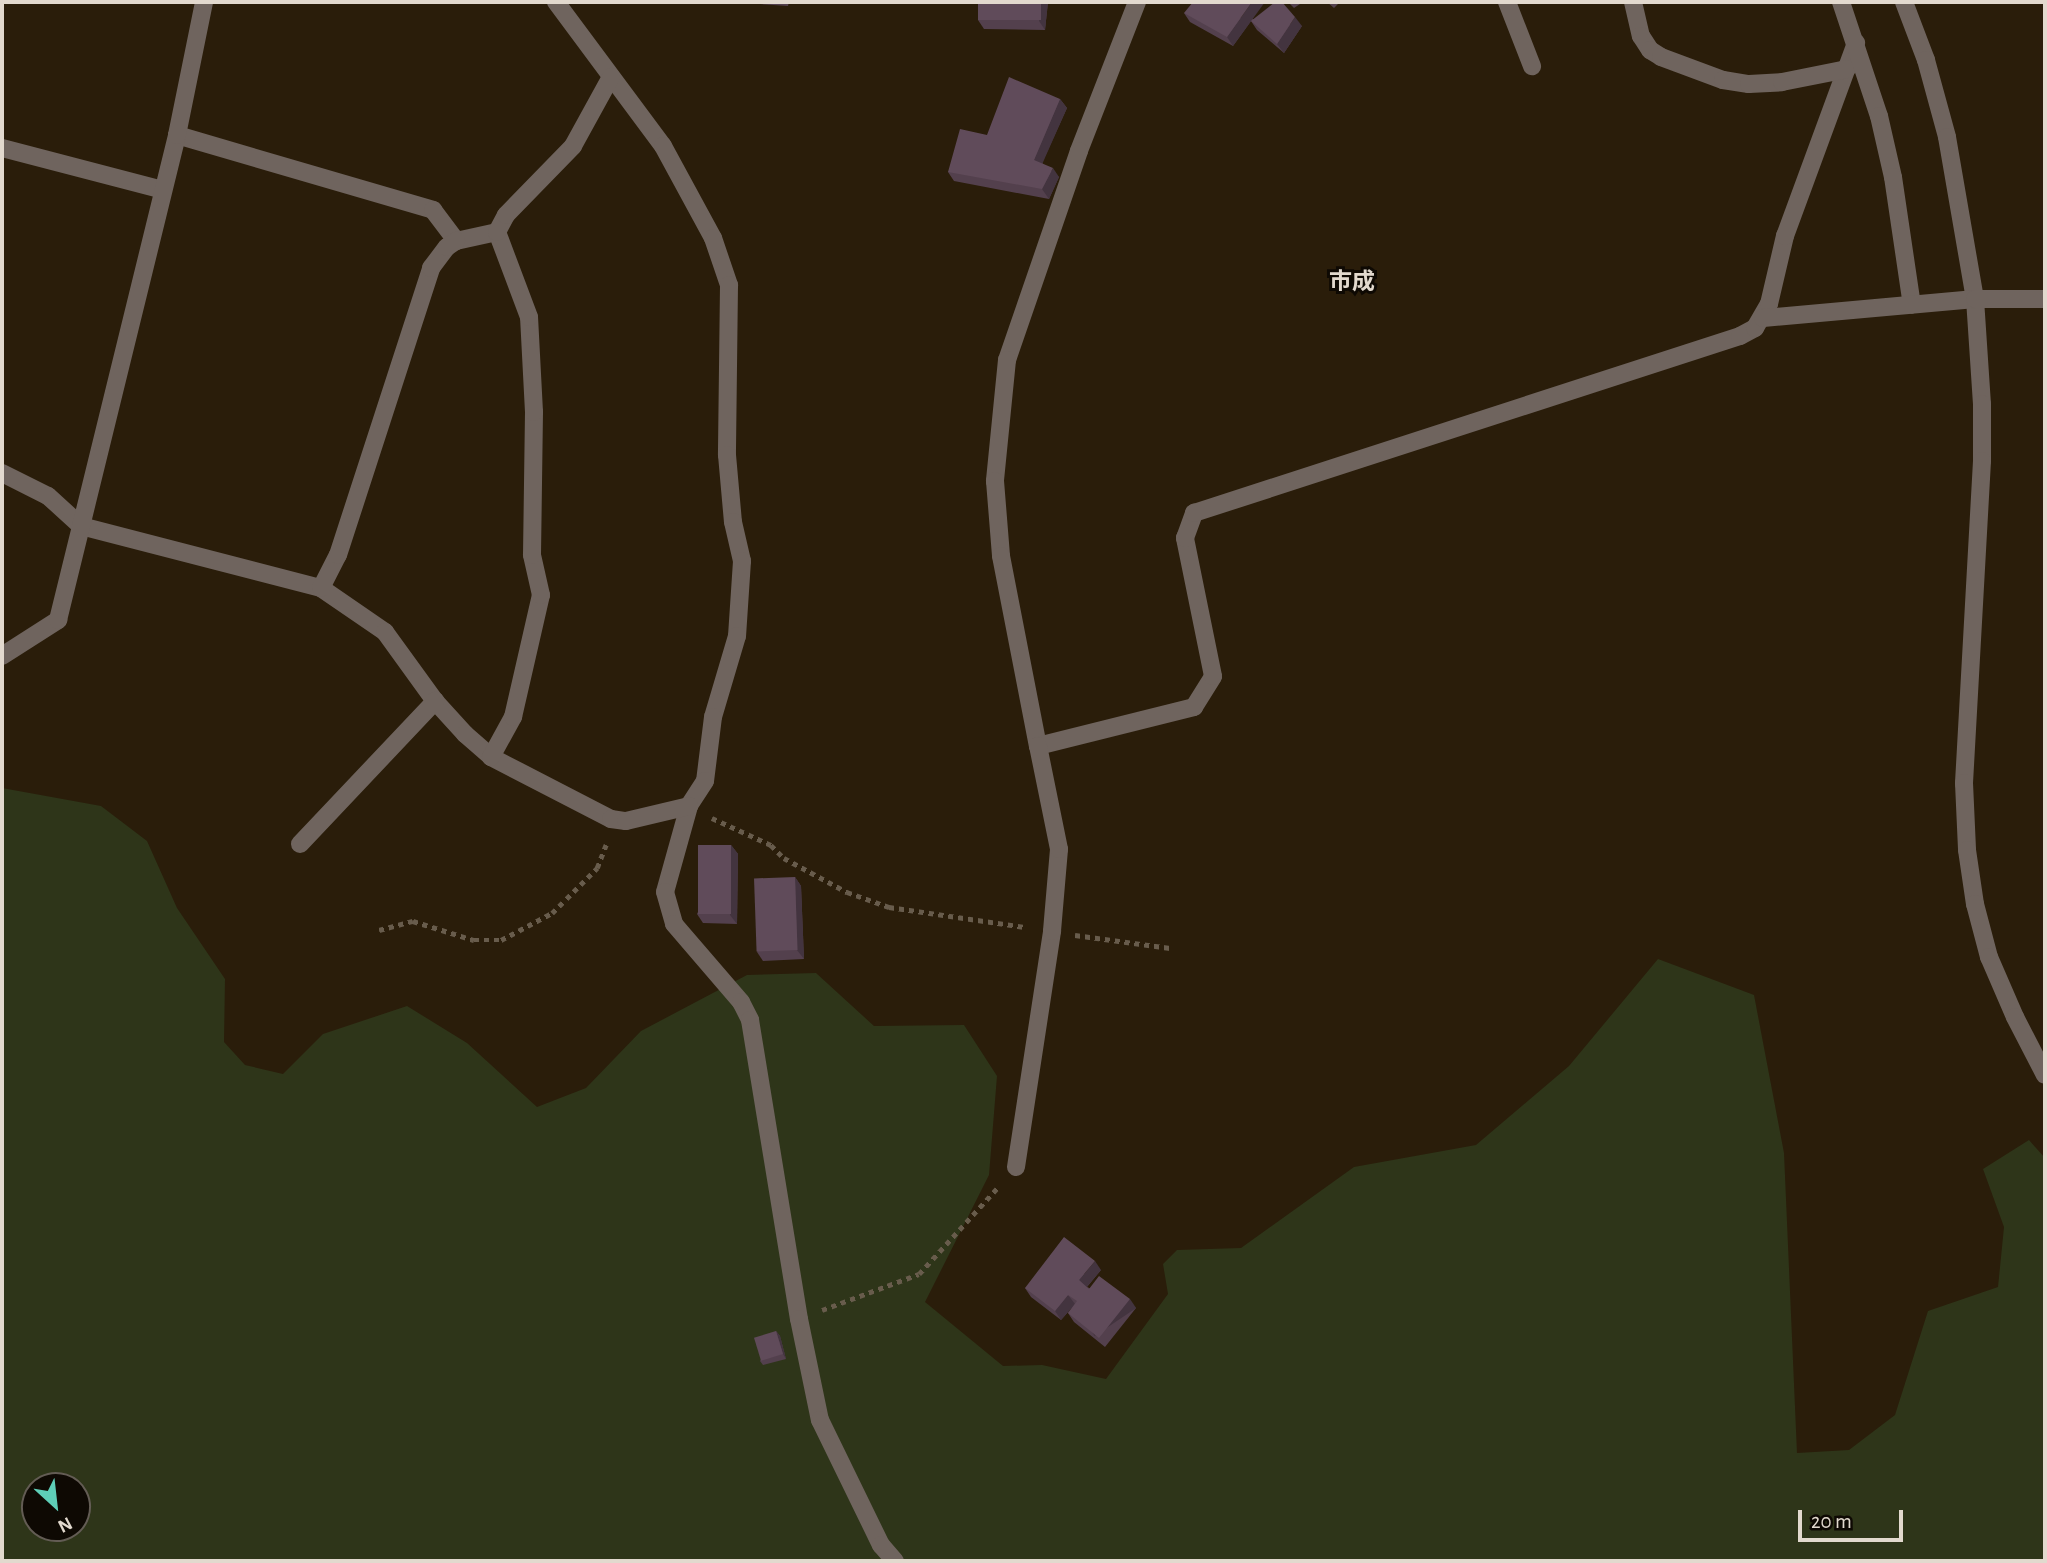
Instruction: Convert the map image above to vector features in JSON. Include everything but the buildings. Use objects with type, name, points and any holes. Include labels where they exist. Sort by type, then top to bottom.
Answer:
[{"type":"street","points":[[2,656],[58,620],[177,135],[204,2]]},
{"type":"street","points":[[556,2],[663,146],[713,238],[729,285],[727,455],[733,522],[742,561],[737,636],[713,717],[705,782],[665,892],[674,924],[741,1002],[750,1020],[799,1319],[820,1420],[881,1545],[895,1561]]},
{"type":"street","points":[[1016,1167],[1052,931],[1059,849],[1001,556],[996,494],[1007,360],[1079,151],[1137,2]]},
{"type":"street","points":[[1507,2],[1532,66]]},
{"type":"street","points":[[1633,2],[1641,36],[1650,50],[1661,57],[1723,80],[1749,85],[1782,82],[1847,69]]},
{"type":"street","points":[[1841,2],[1856,43],[1894,177],[1912,305]]},
{"type":"street","points":[[1904,2],[1926,60],[1947,138],[1964,218],[1975,299],[1982,404],[1982,461],[1964,783],[1967,850],[1975,905],[1989,957],[2015,1017],[2045,1075]]},
{"type":"street","points":[[1038,747],[1194,707],[1213,676],[1185,538],[1194,513],[1740,336],[1755,328],[1763,318],[1785,236],[1856,43]]},
{"type":"street","points":[[491,757],[513,718],[541,595],[532,555],[534,412],[529,317],[497,232],[506,215],[573,146],[611,76]]},
{"type":"street","points":[[177,135],[433,210],[456,241]]},
{"type":"street","points":[[2,148],[163,190]]},
{"type":"street","points":[[321,588],[338,555],[431,268],[447,247],[456,241],[497,232]]},
{"type":"street","points":[[1763,318],[1975,299],[2045,299]]},
{"type":"street","points":[[2,473],[48,496],[81,526],[321,588],[385,632],[435,701],[465,734],[491,757],[611,819],[626,821],[697,810]]},
{"type":"street","points":[[300,844],[435,701]]},
{"type":"path","points":[[697,810],[772,845],[784,859],[847,892],[889,907],[1170,948]]},
{"type":"path","points":[[379,930],[413,921],[474,940],[501,940],[552,913],[597,868],[606,847],[611,819]]},
{"type":"path","points":[[799,1319],[919,1274],[1016,1167]]},
{"type":"green space","points":[[2,788],[101,806],[147,841],[177,908],[225,979],[224,1042],[245,1065],[283,1074],[323,1034],[407,1006],[467,1043],[537,1107],[586,1088],[641,1031],[747,975],[816,973],[874,1026],[964,1025],[997,1076],[989,1175],[925,1302],[1003,1366],[1042,1365],[1106,1379],[1168,1294],[1163,1264],[1177,1250],[1241,1248],[1354,1167],[1476,1145],[1569,1066],[1658,959],[1754,995],[1784,1153],[1797,1453],[1849,1450],[1895,1415],[1928,1311],[1998,1287],[2004,1227],[1983,1169],[2029,1140],[2045,1158],[2045,1561],[2,1561]]},
{"type":"district","name":"市成","points":[[1352,283]]}]
